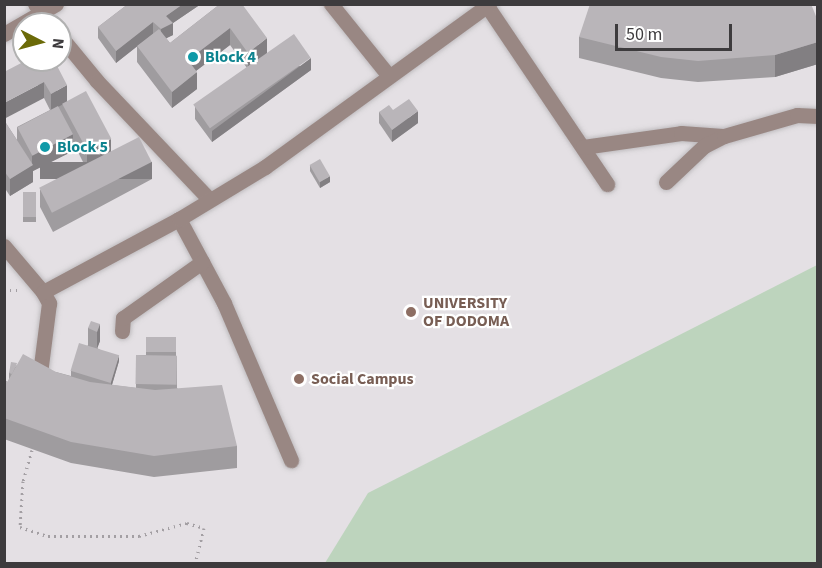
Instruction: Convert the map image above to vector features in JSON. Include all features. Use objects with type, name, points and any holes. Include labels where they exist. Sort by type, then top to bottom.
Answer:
[{"type":"street","points":[[331,4],[388,75]]},
{"type":"street","points":[[43,292],[179,219],[286,152],[353,104],[388,75],[488,5],[607,184]]},
{"type":"street","points":[[72,51],[97,81],[208,200]]},
{"type":"street","points":[[666,182],[704,146],[724,136],[797,115],[818,116]]},
{"type":"street","points":[[583,147],[681,133],[724,136]]},
{"type":"street","points":[[179,219],[255,371],[291,460]]},
{"type":"street","points":[[4,246],[43,292],[49,303],[40,374]]},
{"type":"street","points":[[122,331],[123,318],[202,262]]},
{"type":"path","points":[[32,450],[23,481],[20,527],[48,536],[140,536],[187,523],[204,528],[195,564]]},
{"type":"green space","points":[[817,265],[817,563],[325,563],[368,493]]},
{"type":"building","points":[[128,4],[183,4],[166,16],[173,23],[161,29],[153,22],[116,51],[98,27]]},
{"type":"building","points":[[220,4],[242,4],[267,38],[248,53],[230,28],[188,60],[197,72],[172,92],[137,46],[159,29],[170,43]]},
{"type":"building","points":[[590,4],[811,4],[818,21],[818,42],[775,55],[698,61],[661,57],[579,37]]},
{"type":"building","points":[[294,34],[311,58],[210,128],[193,105]]},
{"type":"building","points":[[12,68],[12,72],[60,72],[67,85],[51,94],[44,82],[4,103],[4,72]]},
{"type":"building","points":[[86,91],[111,139],[88,151],[62,104]]},
{"type":"building","points":[[409,99],[418,111],[392,130],[379,112],[389,105],[393,110]]},
{"type":"building","points":[[58,106],[73,134],[32,156],[17,128]]},
{"type":"building","points":[[4,120],[33,165],[10,179],[4,171]]},
{"type":"building","points":[[139,137],[152,162],[52,213],[39,188]]},
{"type":"building","points":[[320,159],[330,176],[320,182],[310,165]]},
{"type":"building","points":[[23,192],[36,192],[36,217],[23,217]]},
{"type":"building","points":[[91,321],[100,324],[97,332],[88,328]]},
{"type":"building","points":[[146,337],[176,337],[176,352],[146,352]]},
{"type":"building","points":[[79,343],[119,355],[111,383],[71,371]]},
{"type":"building","points":[[23,354],[56,372],[90,382],[155,390],[222,385],[237,446],[154,456],[71,442],[4,418],[4,388]]},
{"type":"building","points":[[136,355],[177,356],[176,385],[135,384]]},
{"type":"building","points":[[11,362],[17,363],[12,374],[9,373]]},
{"type":"place","name":"Block 4","points":[[193,57]]},
{"type":"place","name":"Block 5","points":[[45,147]]},
{"type":"place","name":"UNIVERSITY OF DODOMA","points":[[411,312]]},
{"type":"place","name":"Social Campus","points":[[299,379]]}]
